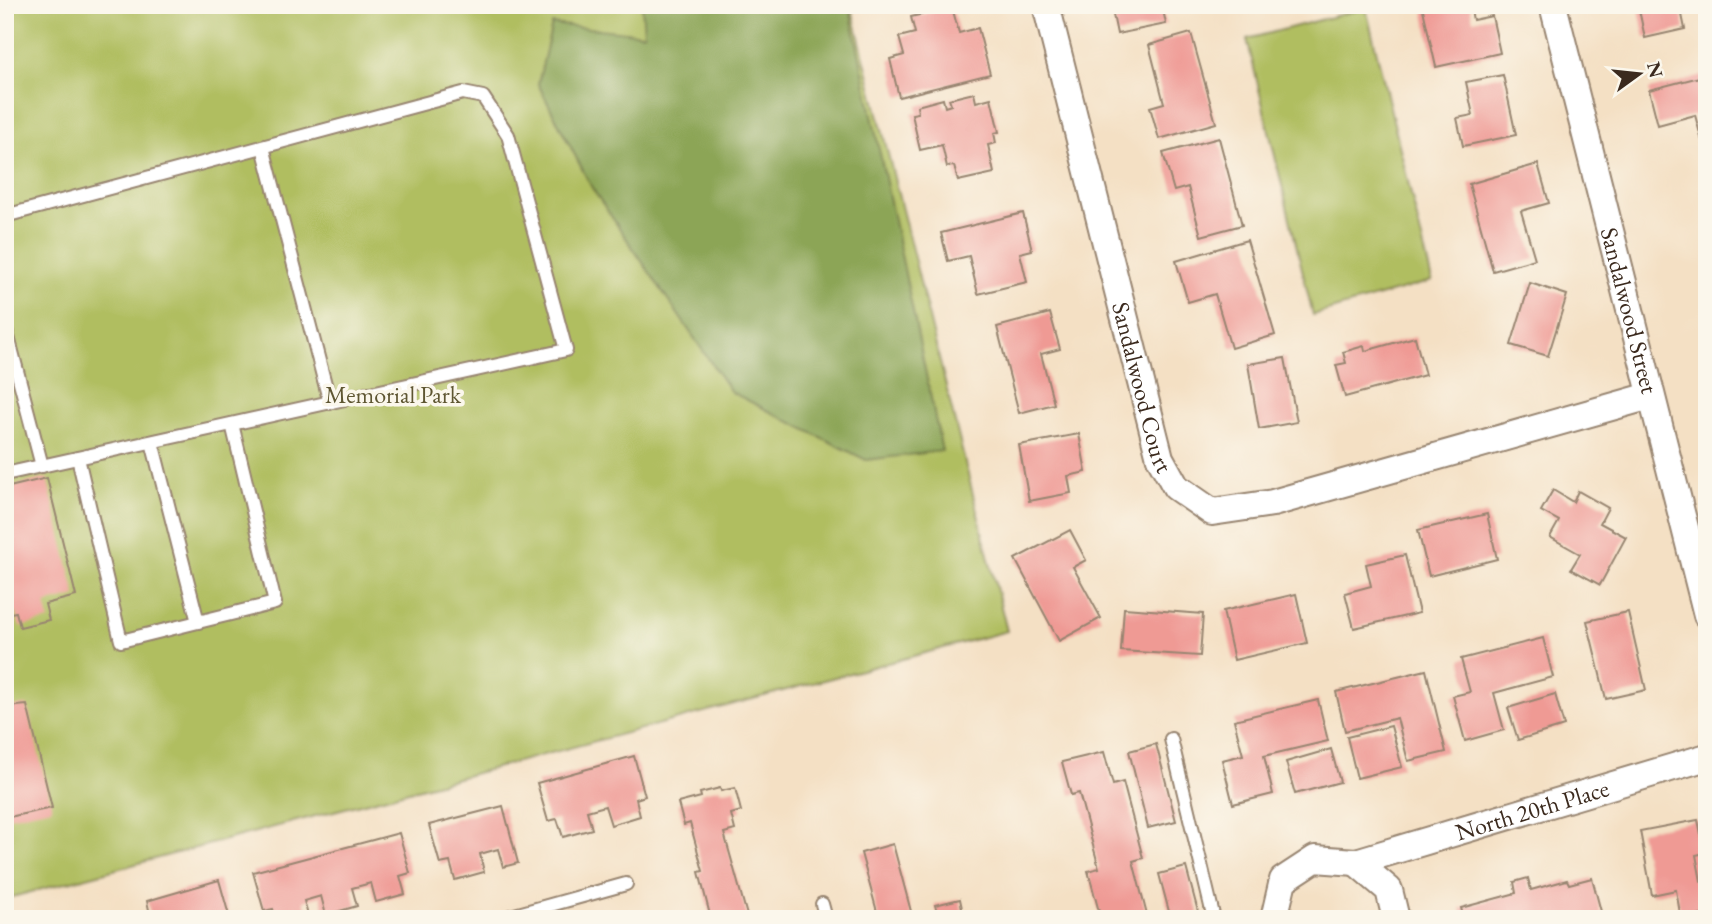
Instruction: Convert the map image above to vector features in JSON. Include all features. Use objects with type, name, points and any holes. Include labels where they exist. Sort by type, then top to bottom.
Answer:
[{"type":"street","name":"Sandalwood Court","points":[[1046,5],[1160,458],[1176,487],[1212,512],[1273,503],[1650,396]]},
{"type":"street","name":"Sandalwood Street","points":[[1553,5],[1707,615]]},
{"type":"street","name":"North 20th Place","points":[[1274,919],[1283,880],[1315,859],[1356,862],[1707,757]]},
{"type":"street","points":[[1356,862],[1389,890],[1396,919]]},
{"type":"lane","points":[[5,216],[463,93],[483,97],[508,135],[566,351],[5,474]]},
{"type":"lane","points":[[263,147],[330,403]]},
{"type":"lane","points":[[5,325],[42,466]]},
{"type":"lane","points":[[78,458],[121,641],[275,603],[232,424]]},
{"type":"lane","points":[[152,442],[198,622]]},
{"type":"lane","points":[[1171,739],[1214,919]]},
{"type":"lane","points":[[500,919],[626,884]]},
{"type":"lane","points":[[822,904],[826,919]]},
{"type":"green space","name":"Memorial Park","points":[[23,5],[851,5],[1007,631],[5,899],[5,10]]},
{"type":"green space","points":[[642,5],[849,5],[942,451],[866,460],[731,392],[592,188],[538,84],[552,24],[644,34]]},
{"type":"green space","points":[[1366,8],[1432,281],[1313,315],[1247,39]]},
{"type":"building","points":[[1111,5],[1162,5],[1166,24],[1117,34]]},
{"type":"building","points":[[1422,5],[1470,5],[1473,20],[1492,16],[1500,53],[1436,67]]},
{"type":"building","points":[[1638,5],[1680,5],[1685,29],[1645,38]]},
{"type":"building","points":[[952,7],[959,33],[978,28],[990,74],[899,97],[890,59],[904,55],[899,37],[915,33],[911,17]]},
{"type":"building","points":[[1191,33],[1216,123],[1159,139],[1150,107],[1164,103],[1149,45]]},
{"type":"building","points":[[1503,75],[1516,135],[1463,146],[1457,118],[1473,115],[1466,82]]},
{"type":"building","points":[[1707,75],[1706,156],[1695,115],[1658,125],[1649,90]]},
{"type":"building","points":[[974,93],[976,102],[991,98],[999,132],[994,133],[996,143],[988,145],[994,173],[958,181],[954,166],[947,167],[942,145],[920,150],[912,114],[918,113],[917,106],[943,99],[945,107],[951,105],[949,99]]},
{"type":"building","points":[[1219,138],[1242,225],[1201,236],[1188,187],[1174,191],[1163,153]]},
{"type":"building","points":[[1538,164],[1549,203],[1521,211],[1535,259],[1493,271],[1469,184]]},
{"type":"building","points":[[1023,213],[1032,250],[1020,253],[1027,282],[978,294],[969,256],[948,261],[941,233]]},
{"type":"building","points":[[1247,240],[1275,335],[1231,348],[1215,294],[1188,302],[1176,261]]},
{"type":"building","points":[[1530,283],[1567,295],[1548,356],[1511,345]]},
{"type":"building","points":[[1050,313],[1060,349],[1041,354],[1054,404],[1019,413],[997,327]]},
{"type":"building","points":[[1415,337],[1425,375],[1345,397],[1336,365],[1346,363],[1343,352],[1364,346],[1365,351]]},
{"type":"building","points":[[1285,358],[1297,422],[1259,429],[1248,364]]},
{"type":"building","points":[[1079,434],[1086,472],[1068,476],[1071,493],[1029,501],[1019,445]]},
{"type":"building","points":[[47,478],[76,596],[45,604],[49,620],[20,627],[16,612],[5,614],[5,488]]},
{"type":"building","points":[[1553,490],[1573,502],[1578,491],[1608,508],[1600,523],[1626,537],[1600,585],[1571,569],[1580,554],[1550,537],[1559,521],[1541,511]]},
{"type":"building","points":[[1487,514],[1497,559],[1429,576],[1418,530]]},
{"type":"building","points":[[1070,530],[1086,560],[1073,567],[1101,618],[1059,641],[1015,559]]},
{"type":"building","points":[[1405,555],[1419,613],[1354,628],[1345,593],[1371,586],[1366,564]]},
{"type":"building","points":[[1296,594],[1307,643],[1234,660],[1223,611]]},
{"type":"building","points":[[1124,608],[1203,614],[1200,656],[1121,651]]},
{"type":"building","points":[[1628,612],[1646,690],[1606,699],[1587,621]]},
{"type":"building","points":[[1543,638],[1553,677],[1494,693],[1504,730],[1465,741],[1453,696],[1470,692],[1461,659]]},
{"type":"building","points":[[1426,670],[1446,752],[1408,761],[1397,718],[1345,731],[1336,692]]},
{"type":"building","points":[[1555,694],[1564,726],[1518,740],[1508,708]]},
{"type":"building","points":[[1318,700],[1328,741],[1264,756],[1273,794],[1233,804],[1222,760],[1243,755],[1234,720]]},
{"type":"building","points":[[27,705],[52,808],[9,817],[5,803],[5,707]]},
{"type":"building","points":[[1391,726],[1402,767],[1357,778],[1347,737]]},
{"type":"building","points":[[1156,744],[1176,821],[1148,828],[1129,751]]},
{"type":"building","points":[[1331,749],[1340,782],[1295,794],[1286,762]]},
{"type":"building","points":[[1104,752],[1113,785],[1123,782],[1143,858],[1133,861],[1147,915],[1133,919],[1101,919],[1088,871],[1099,868],[1079,793],[1071,795],[1062,762]]},
{"type":"building","points":[[634,756],[645,796],[636,799],[640,816],[611,825],[605,806],[587,811],[592,829],[563,837],[557,819],[548,821],[537,783]]},
{"type":"building","points":[[720,788],[721,791],[735,788],[741,811],[731,814],[735,830],[724,833],[748,919],[711,919],[699,872],[703,871],[690,823],[684,825],[678,803]]},
{"type":"building","points":[[503,806],[518,863],[503,867],[498,849],[480,854],[484,872],[455,880],[450,862],[440,864],[429,825]]},
{"type":"building","points":[[1698,820],[1705,853],[1696,855],[1701,881],[1707,880],[1707,914],[1681,919],[1676,890],[1652,895],[1640,831]]},
{"type":"building","points":[[399,833],[410,873],[400,876],[405,894],[376,902],[371,883],[352,888],[357,906],[326,915],[321,896],[304,901],[309,919],[276,919],[273,909],[264,911],[253,872]]},
{"type":"building","points":[[893,844],[913,919],[879,919],[861,853]]},
{"type":"building","points":[[1186,867],[1200,919],[1171,919],[1159,874]]},
{"type":"building","points":[[1528,878],[1531,890],[1567,880],[1569,884],[1592,878],[1603,919],[1464,919],[1461,908],[1516,893],[1514,882]]},
{"type":"building","points":[[219,880],[230,919],[151,919],[147,901]]},
{"type":"building","points":[[960,899],[963,913],[971,911],[973,919],[927,919],[938,915],[935,905]]}]
